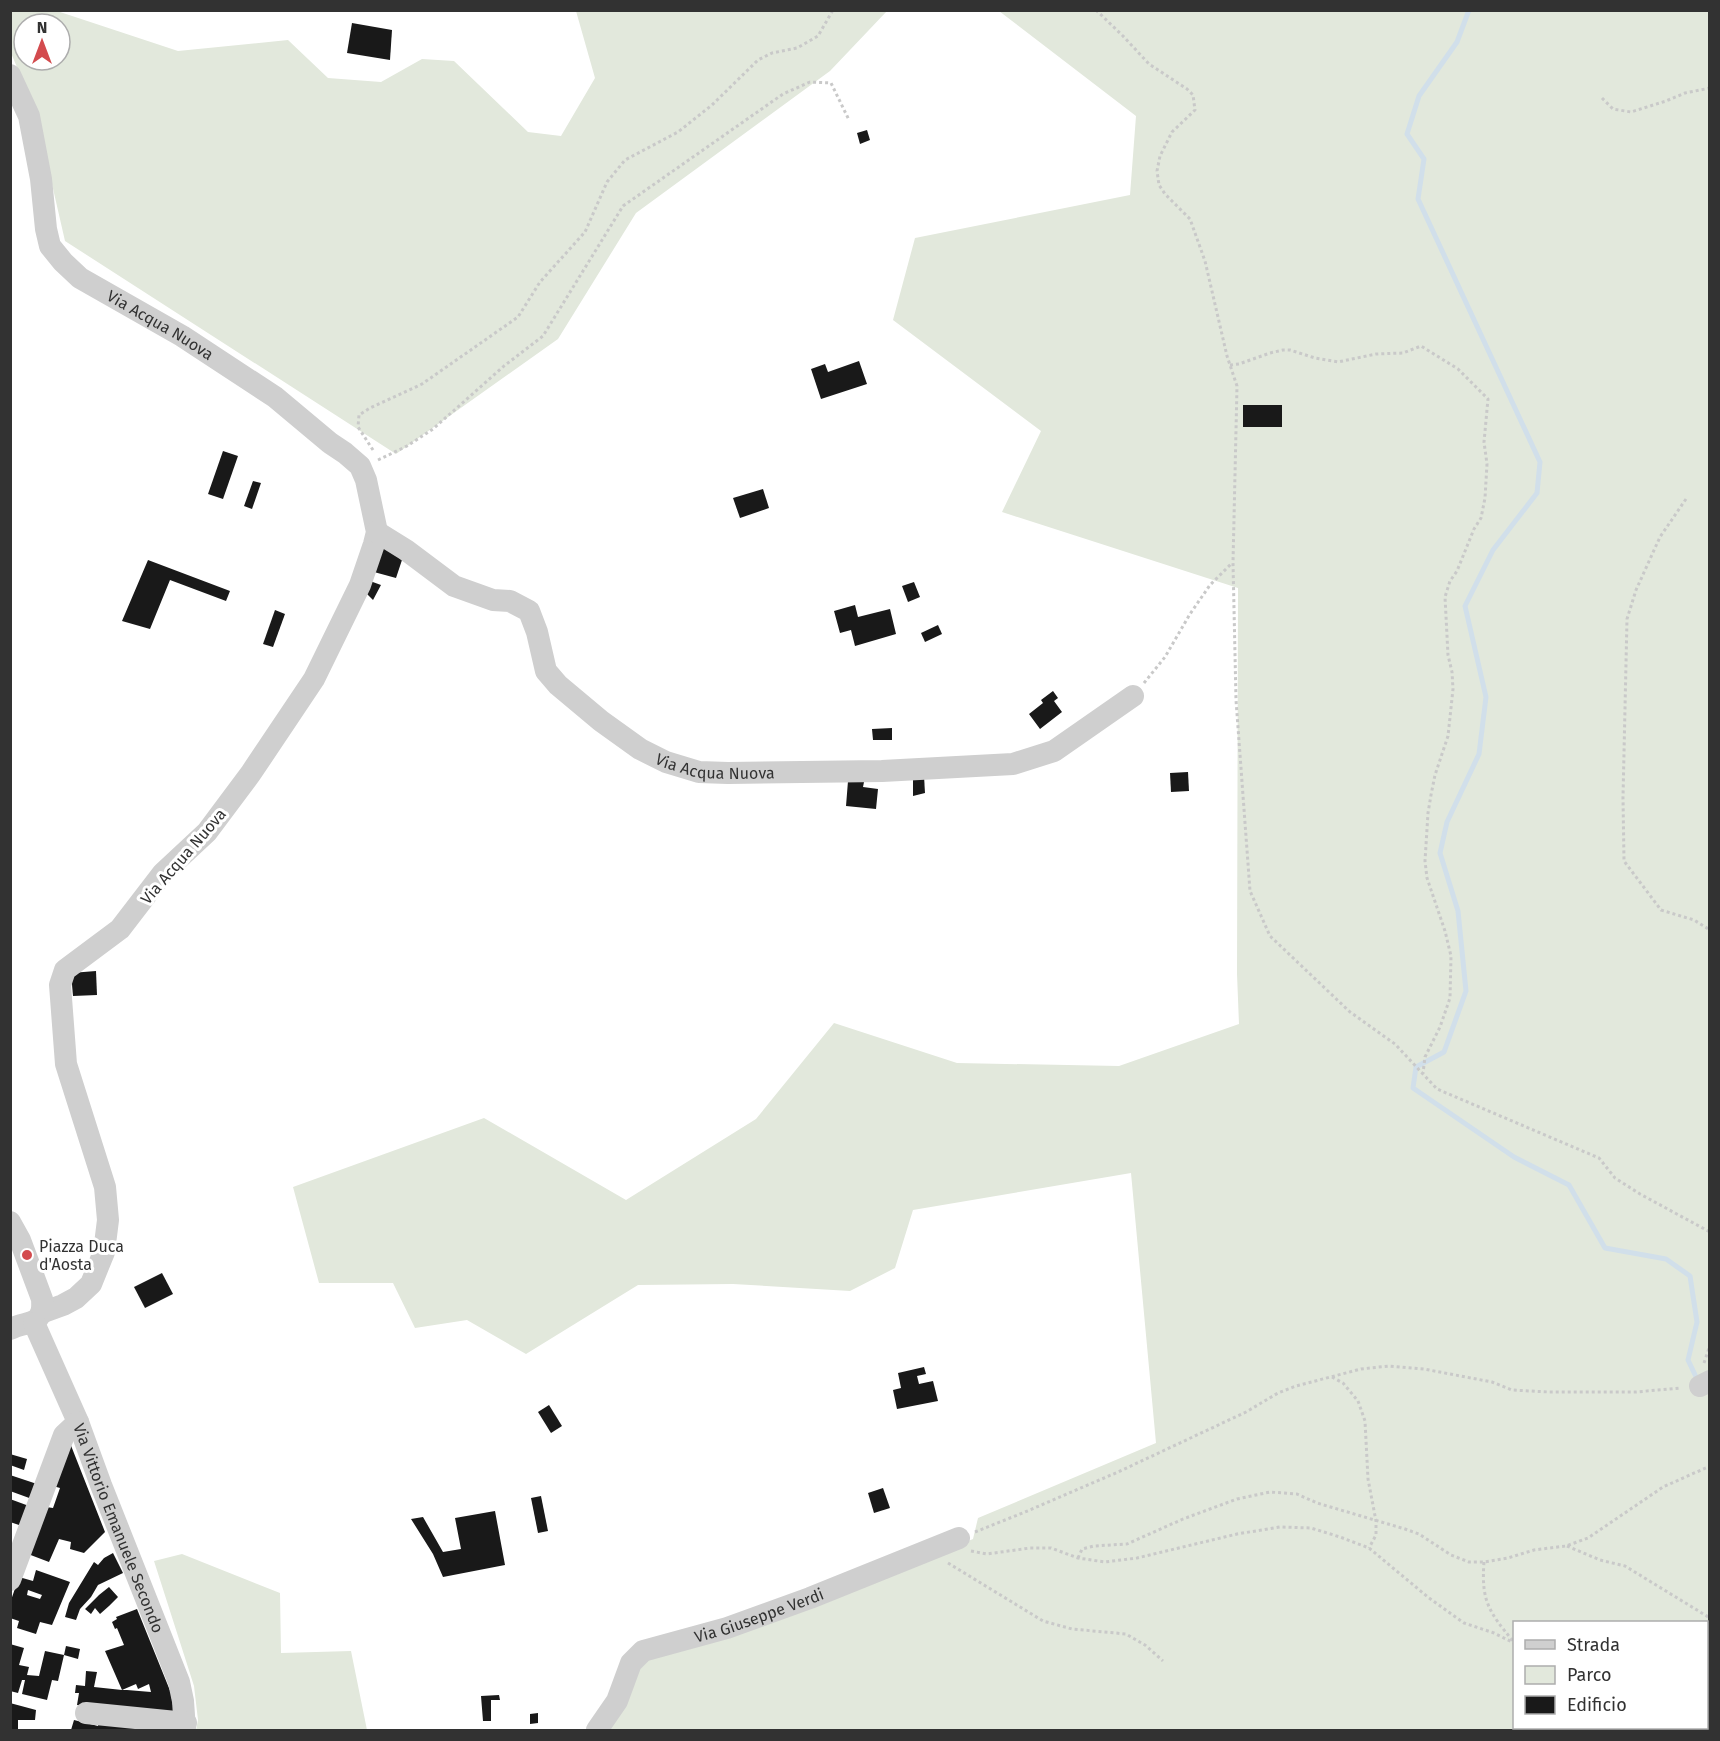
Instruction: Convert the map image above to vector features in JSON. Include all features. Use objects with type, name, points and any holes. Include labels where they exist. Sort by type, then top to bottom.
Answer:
[{"type":"street","name":"Via Acqua Nuova","points":[[10,75],[29,116],[50,246],[80,278],[182,336],[275,397],[360,466],[366,480],[377,532],[360,585],[314,679],[251,773],[207,832],[163,873],[120,929],[65,970],[60,985],[66,1064],[105,1187],[108,1220],[104,1252],[91,1284],[76,1298],[25,1324]]},
{"type":"street","name":"Via Acqua Nuova","points":[[377,532],[406,550],[454,586],[493,600],[510,601],[529,611],[537,632],[546,671],[558,685],[601,721],[640,749],[666,762],[699,772],[882,771],[1013,764],[1054,751],[1133,696]]},
{"type":"street","name":"Via Vittorio Emanuele Secondo","points":[[11,1225],[21,1240],[42,1299],[25,1324],[78,1422],[178,1682],[183,1701],[185,1727]]},
{"type":"street","points":[[10,1580],[64,1435],[78,1422]]},
{"type":"street","name":"Via Giuseppe Verdi","points":[[597,1731],[617,1701],[631,1663],[643,1651],[727,1628],[810,1598],[947,1543]]},
{"type":"street","points":[[86,1713],[185,1727]]},
{"type":"path","points":[[373,451],[358,427],[359,415],[369,408],[422,384],[518,316],[540,282],[585,232],[607,182],[625,160],[678,132],[712,105],[758,60],[772,53],[797,48],[818,36],[833,10]]},
{"type":"path","points":[[1096,10],[1149,64],[1193,95],[1195,110],[1172,132],[1160,156],[1157,171],[1159,185],[1165,194],[1190,219],[1205,261],[1215,312],[1237,386],[1233,563],[1236,700],[1250,891],[1270,936],[1350,1012],[1395,1044],[1437,1089],[1599,1158],[1615,1178],[1710,1232]]},
{"type":"path","points":[[366,480],[378,459],[407,446],[433,429],[504,366],[543,336],[622,206],[648,186],[783,94],[810,82],[831,83],[849,120]]},
{"type":"path","points":[[1602,98],[1613,109],[1631,112],[1685,93],[1710,87]]},
{"type":"path","points":[[1230,365],[1283,350],[1338,362],[1376,354],[1403,353],[1421,346],[1458,369],[1488,399],[1484,442],[1487,464],[1481,518],[1474,529],[1445,597],[1448,656],[1453,689],[1448,736],[1435,775],[1430,804],[1425,861],[1427,878],[1442,920],[1451,956],[1450,998],[1440,1027],[1425,1057],[1423,1075]]},
{"type":"path","points":[[1686,499],[1660,537],[1636,590],[1627,619],[1624,861],[1661,910],[1694,920],[1710,930]]},
{"type":"path","points":[[1133,696],[1165,657],[1210,585],[1233,563]]},
{"type":"path","points":[[947,1543],[1118,1472],[1246,1412],[1278,1393],[1331,1376],[1361,1369],[1389,1366],[1456,1374],[1492,1382],[1512,1390],[1636,1392],[1704,1378],[1705,1354],[1710,1345]]},
{"type":"path","points":[[1331,1376],[1343,1383],[1358,1401],[1365,1421],[1368,1479],[1376,1521],[1376,1535],[1368,1548]]},
{"type":"path","points":[[1078,1558],[1082,1549],[1127,1544],[1183,1519],[1237,1499],[1270,1492],[1297,1494],[1317,1503],[1419,1534],[1451,1556],[1469,1562],[1484,1562],[1534,1550],[1566,1546],[1588,1538],[1663,1487],[1710,1466]]},
{"type":"path","points":[[947,1543],[987,1554],[1019,1549],[1051,1548],[1078,1558],[1105,1562],[1137,1558],[1237,1534],[1280,1527],[1311,1528],[1368,1548],[1429,1598],[1464,1623],[1513,1642]]},
{"type":"path","points":[[947,1543],[949,1564],[1043,1621],[1072,1629],[1126,1634],[1145,1645],[1163,1661]]},
{"type":"path","points":[[1566,1546],[1600,1560],[1625,1566],[1710,1618]]},
{"type":"path","points":[[1484,1562],[1482,1583],[1485,1597],[1493,1616],[1513,1641]]},
{"type":"green space","points":[[10,11],[60,12],[12,12],[12,55]]},
{"type":"green space","points":[[576,11],[887,11],[830,71],[636,213],[558,339],[396,454],[65,241],[35,110],[19,72],[72,72],[72,16],[178,51],[288,40],[328,78],[381,82],[422,59],[454,61],[528,132],[561,136],[595,78]]},
{"type":"green space","points":[[999,11],[1709,11],[1709,1730],[610,1730],[645,1657],[810,1606],[973,1539],[978,1518],[1156,1443],[1131,1173],[913,1210],[895,1268],[850,1291],[733,1284],[638,1285],[526,1354],[467,1320],[415,1328],[393,1283],[319,1283],[293,1187],[484,1118],[626,1200],[756,1119],[834,1023],[957,1063],[1119,1066],[1239,1024],[1237,974],[1238,588],[1002,512],[1041,431],[893,320],[915,238],[1130,195],[1136,116]]},
{"type":"green space","points":[[182,1554],[280,1593],[281,1653],[351,1651],[367,1730],[196,1730],[198,1720],[194,1686],[154,1561]]},
{"type":"building","points":[[352,23],[392,30],[390,60],[347,53]]},
{"type":"building","points":[[867,130],[870,140],[860,144],[857,133]]},
{"type":"building","points":[[859,361],[867,384],[821,399],[811,369],[825,364],[828,372]]},
{"type":"building","points":[[1243,405],[1282,405],[1282,427],[1243,427]]},
{"type":"building","points":[[223,451],[238,456],[223,499],[208,494]]},
{"type":"building","points":[[253,481],[261,483],[252,509],[244,506]]},
{"type":"building","points":[[763,489],[769,508],[740,518],[733,498]]},
{"type":"building","points":[[385,548],[402,560],[396,578],[374,572],[381,549]]},
{"type":"building","points":[[148,560],[230,591],[226,601],[170,580],[150,629],[122,621]]},
{"type":"building","points":[[370,581],[381,585],[373,600],[366,593]]},
{"type":"building","points":[[914,582],[920,597],[908,602],[902,586]]},
{"type":"building","points":[[855,605],[858,617],[890,609],[896,634],[855,646],[851,630],[840,633],[834,611]]},
{"type":"building","points":[[275,610],[285,614],[273,647],[263,644]]},
{"type":"building","points":[[938,625],[942,634],[925,642],[921,633]]},
{"type":"building","points":[[1053,691],[1058,698],[1054,701],[1062,712],[1040,729],[1029,714],[1043,703],[1041,700]]},
{"type":"building","points":[[892,728],[892,740],[873,740],[872,729]]},
{"type":"building","points":[[1188,772],[1189,791],[1171,792],[1170,773]]},
{"type":"building","points":[[913,776],[924,776],[925,793],[913,796]]},
{"type":"building","points":[[848,781],[864,782],[863,787],[878,789],[876,809],[846,806]]},
{"type":"building","points":[[96,971],[97,995],[73,996],[71,973]]},
{"type":"building","points":[[162,1273],[173,1294],[145,1308],[134,1287]]},
{"type":"building","points":[[924,1367],[926,1374],[917,1376],[919,1384],[933,1381],[938,1401],[897,1409],[893,1390],[901,1388],[898,1373]]},
{"type":"building","points":[[549,1405],[562,1426],[551,1433],[538,1412]]},
{"type":"building","points":[[70,1443],[105,1532],[84,1553],[70,1549],[71,1542],[59,1539],[49,1562],[28,1554],[46,1507],[53,1508],[60,1488],[53,1486]]},
{"type":"building","points":[[10,1454],[27,1459],[24,1470],[10,1465]]},
{"type":"building","points":[[10,1475],[37,1484],[32,1499],[10,1491]]},
{"type":"building","points":[[883,1488],[890,1508],[874,1513],[868,1493]]},
{"type":"building","points":[[541,1496],[548,1531],[538,1533],[531,1498]]},
{"type":"building","points":[[10,1499],[29,1506],[22,1526],[10,1522]]},
{"type":"building","points":[[495,1511],[505,1565],[443,1577],[433,1554],[411,1519],[423,1517],[443,1552],[461,1549],[455,1518]]},
{"type":"building","points":[[113,1553],[123,1573],[98,1585],[80,1609],[76,1620],[65,1617],[69,1603],[94,1562],[98,1565]]},
{"type":"building","points":[[36,1570],[70,1582],[52,1625],[40,1622],[36,1634],[17,1628],[19,1621],[10,1618],[10,1603],[19,1577],[33,1581]],"holes":[[[28,1590],[42,1595],[40,1599],[27,1595]]]},
{"type":"building","points":[[109,1587],[118,1597],[109,1606],[100,1614],[95,1608],[91,1614],[85,1609],[99,1595]]},
{"type":"building","points":[[137,1609],[171,1693],[175,1718],[77,1705],[79,1693],[75,1693],[76,1685],[85,1686],[86,1671],[97,1672],[94,1687],[122,1690],[105,1651],[124,1645],[112,1622],[117,1619],[116,1617]],"holes":[[[136,1684],[138,1689],[149,1684],[151,1692],[122,1690]]]},
{"type":"building","points":[[10,1644],[24,1648],[19,1665],[29,1667],[27,1675],[39,1676],[45,1651],[64,1655],[58,1681],[52,1680],[47,1700],[22,1694],[25,1680],[22,1680],[18,1693],[10,1691]]},
{"type":"building","points":[[66,1646],[80,1649],[78,1659],[64,1655]]},
{"type":"building","points":[[499,1695],[500,1700],[491,1700],[491,1721],[483,1721],[481,1696]]},
{"type":"building","points":[[10,1703],[36,1710],[35,1720],[18,1720],[18,1730],[10,1730]]},
{"type":"building","points":[[538,1713],[538,1723],[530,1724],[530,1714]]},
{"type":"building","points":[[99,1718],[174,1730],[71,1730],[74,1720],[98,1726]]},
{"type":"waterway","points":[[1469,10],[1457,42],[1419,96],[1407,134],[1424,159],[1418,199],[1540,462],[1537,493],[1493,550],[1465,606],[1486,697],[1479,754],[1447,822],[1440,853],[1458,911],[1466,991],[1444,1052],[1416,1067],[1413,1088],[1514,1157],[1569,1185],[1605,1248],[1666,1259],[1690,1276],[1697,1322],[1688,1360],[1698,1381]]},
{"type":"place","name":"Piazza Duca d'Aosta","points":[[27,1255]]}]
